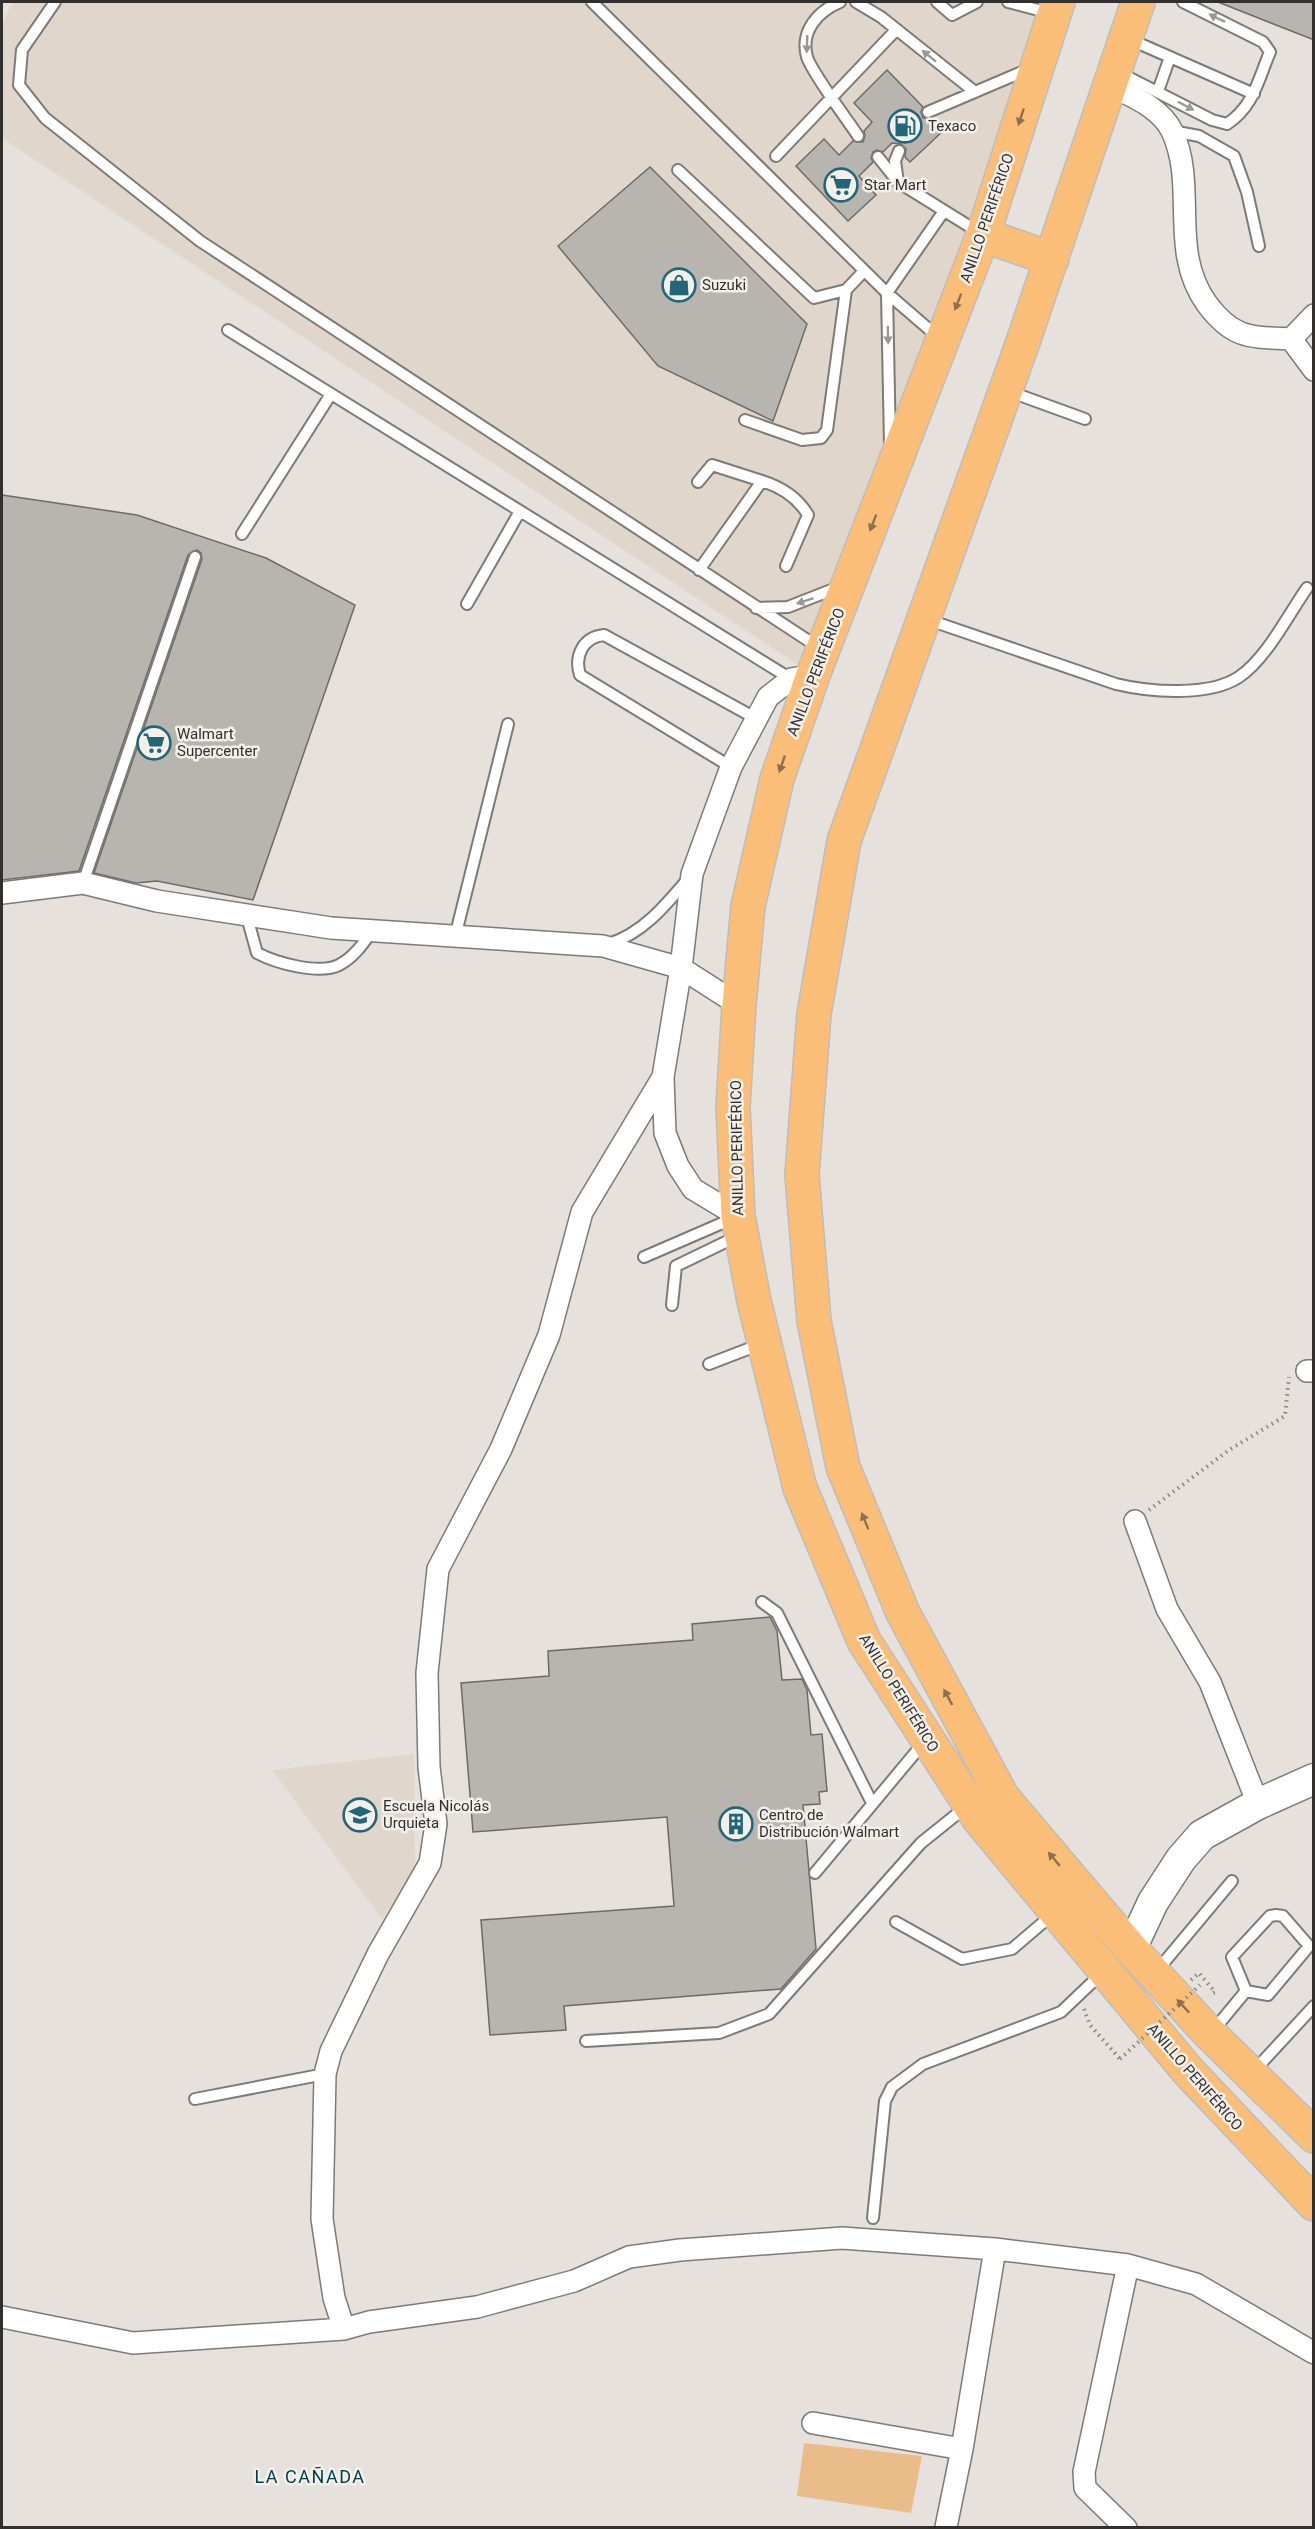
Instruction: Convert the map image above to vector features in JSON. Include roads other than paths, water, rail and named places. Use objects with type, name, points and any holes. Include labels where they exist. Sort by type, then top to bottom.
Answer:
[{"type":"highway","points":[[1138,2],[1052,259],[844,841],[814,1014],[802,1175],[814,1321],[843,1467],[903,1612],[1003,1798],[1154,1974],[1210,2034],[1314,2136]]},
{"type":"highway","name":"ANILLO PERIFÉRICO","points":[[1056,8],[983,235],[850,581],[809,668],[777,779],[748,906],[739,1005],[733,1107],[739,1225],[764,1343],[804,1499],[864,1641],[969,1804],[1188,2071],[1314,2204]]},
{"type":"highway","points":[[983,235],[1052,259]]},
{"type":"main road","points":[[1131,1949],[1153,1902],[1181,1859],[1202,1835],[1258,1803],[1314,1779]]},
{"type":"street","points":[[1113,78],[1150,106],[1172,131],[1181,164],[1186,259],[1191,276],[1200,293],[1232,331],[1256,337],[1291,339],[1314,315]]},
{"type":"street","points":[[1291,339],[1314,370]]},
{"type":"street","points":[[739,1225],[693,1189],[678,1166],[665,1133],[663,1077],[681,968],[692,874],[731,767],[768,697],[809,668]]},
{"type":"street","points":[[2,893],[83,883],[157,901],[247,917],[331,928],[603,946],[681,968],[739,1005]]},
{"type":"street","points":[[344,2328],[334,2298],[322,2219],[325,2074],[331,2051],[378,1954],[430,1863],[436,1824],[429,1767],[427,1673],[438,1569],[501,1449],[549,1335],[582,1212],[663,1077]]},
{"type":"street","points":[[1135,1521],[1167,1609],[1210,1682],[1258,1803]]},
{"type":"street","points":[[2,2316],[133,2343],[344,2328],[369,2322],[477,2307],[574,2281],[629,2258],[680,2250],[842,2238],[994,2249],[1128,2265],[1196,2284],[1314,2353]]},
{"type":"street","points":[[946,2526],[962,2449],[994,2249]]},
{"type":"street","points":[[1126,2528],[1085,2488],[1084,2472],[1128,2265]]},
{"type":"street","points":[[813,2423],[962,2449]]},
{"type":"lane","points":[[55,2],[22,50],[19,85],[45,118],[200,241],[756,608],[809,668]]},
{"type":"lane","points":[[592,2],[864,271],[943,341]]},
{"type":"lane","points":[[840,2],[820,12],[808,28],[807,56],[858,136]]},
{"type":"lane","points":[[856,2],[975,92]]},
{"type":"lane","points":[[937,2],[952,15],[977,2]]},
{"type":"lane","points":[[1008,2],[1056,8]]},
{"type":"lane","points":[[1113,78],[1158,91],[1212,120],[1227,124],[1242,114],[1254,94],[1270,52],[1263,42],[1183,2]]},
{"type":"lane","points":[[776,156],[834,98],[896,30]]},
{"type":"lane","points":[[1126,38],[1254,94]]},
{"type":"lane","points":[[1158,91],[1170,57]]},
{"type":"lane","points":[[928,112],[1037,65]]},
{"type":"lane","points":[[1172,131],[1199,136],[1234,156],[1247,192],[1259,246]]},
{"type":"lane","points":[[898,182],[896,161],[899,151]]},
{"type":"lane","points":[[878,157],[898,182],[983,235]]},
{"type":"lane","points":[[678,170],[806,294],[814,298],[846,290],[864,271]]},
{"type":"lane","points":[[890,479],[887,293],[944,211]]},
{"type":"lane","points":[[745,420],[802,440],[821,438],[827,430],[846,290]]},
{"type":"lane","points":[[228,330],[520,512],[809,668]]},
{"type":"lane","points":[[1005,390],[1085,419]]},
{"type":"lane","points":[[242,534],[331,394]]},
{"type":"lane","points":[[698,482],[712,465],[774,484],[801,503],[808,515],[786,566]]},
{"type":"lane","points":[[699,570],[762,481]]},
{"type":"lane","points":[[467,604],[520,512]]},
{"type":"lane","points":[[83,883],[195,557]]},
{"type":"lane","points":[[756,608],[788,607],[816,598],[850,581]]},
{"type":"lane","points":[[923,618],[1116,684],[1145,691],[1182,690],[1222,686],[1239,677],[1258,660],[1307,588]]},
{"type":"lane","points":[[731,767],[580,675],[577,658],[587,641],[594,636],[604,635],[757,719]]},
{"type":"lane","points":[[455,937],[508,724]]},
{"type":"lane","points":[[603,946],[624,939],[654,918],[692,874]]},
{"type":"lane","points":[[247,917],[257,953],[271,960],[300,966],[336,966],[360,949],[372,931]]},
{"type":"lane","points":[[644,1257],[739,1225]]},
{"type":"lane","points":[[672,1305],[676,1266],[739,1225]]},
{"type":"lane","points":[[710,1364],[764,1343]]},
{"type":"lane","points":[[762,1602],[777,1613],[872,1803]]},
{"type":"lane","points":[[815,1873],[927,1738]]},
{"type":"lane","points":[[586,2042],[718,2033],[769,2014],[921,1843],[969,1804]]},
{"type":"lane","points":[[1154,1974],[1232,1881]]},
{"type":"lane","points":[[896,1922],[962,1959],[1012,1949],[1056,1912]]},
{"type":"lane","points":[[1270,1916],[1283,1916],[1309,1946],[1268,1995],[1246,1991],[1232,1957],[1270,1916]]},
{"type":"lane","points":[[873,2218],[885,2101],[892,2087],[923,2064],[1061,2012],[1104,1970]]},
{"type":"lane","points":[[1210,2034],[1246,1991]]},
{"type":"lane","points":[[1252,2073],[1314,2006]]},
{"type":"lane","points":[[195,2099],[325,2074]]},
{"type":"place","name":"Texaco","points":[[905,126]]},
{"type":"place","name":"Star Mart","points":[[841,185]]},
{"type":"place","name":"Suzuki","points":[[679,285]]},
{"type":"place","name":"Walmart Supercenter","points":[[154,743]]},
{"type":"place","name":"Escuela Nicolás Urquieta","points":[[360,1815]]},
{"type":"place","name":"Centro de Distribución Walmart","points":[[736,1824]]},
{"type":"district","name":"LA CAÑADA","points":[[310,2476]]}]
